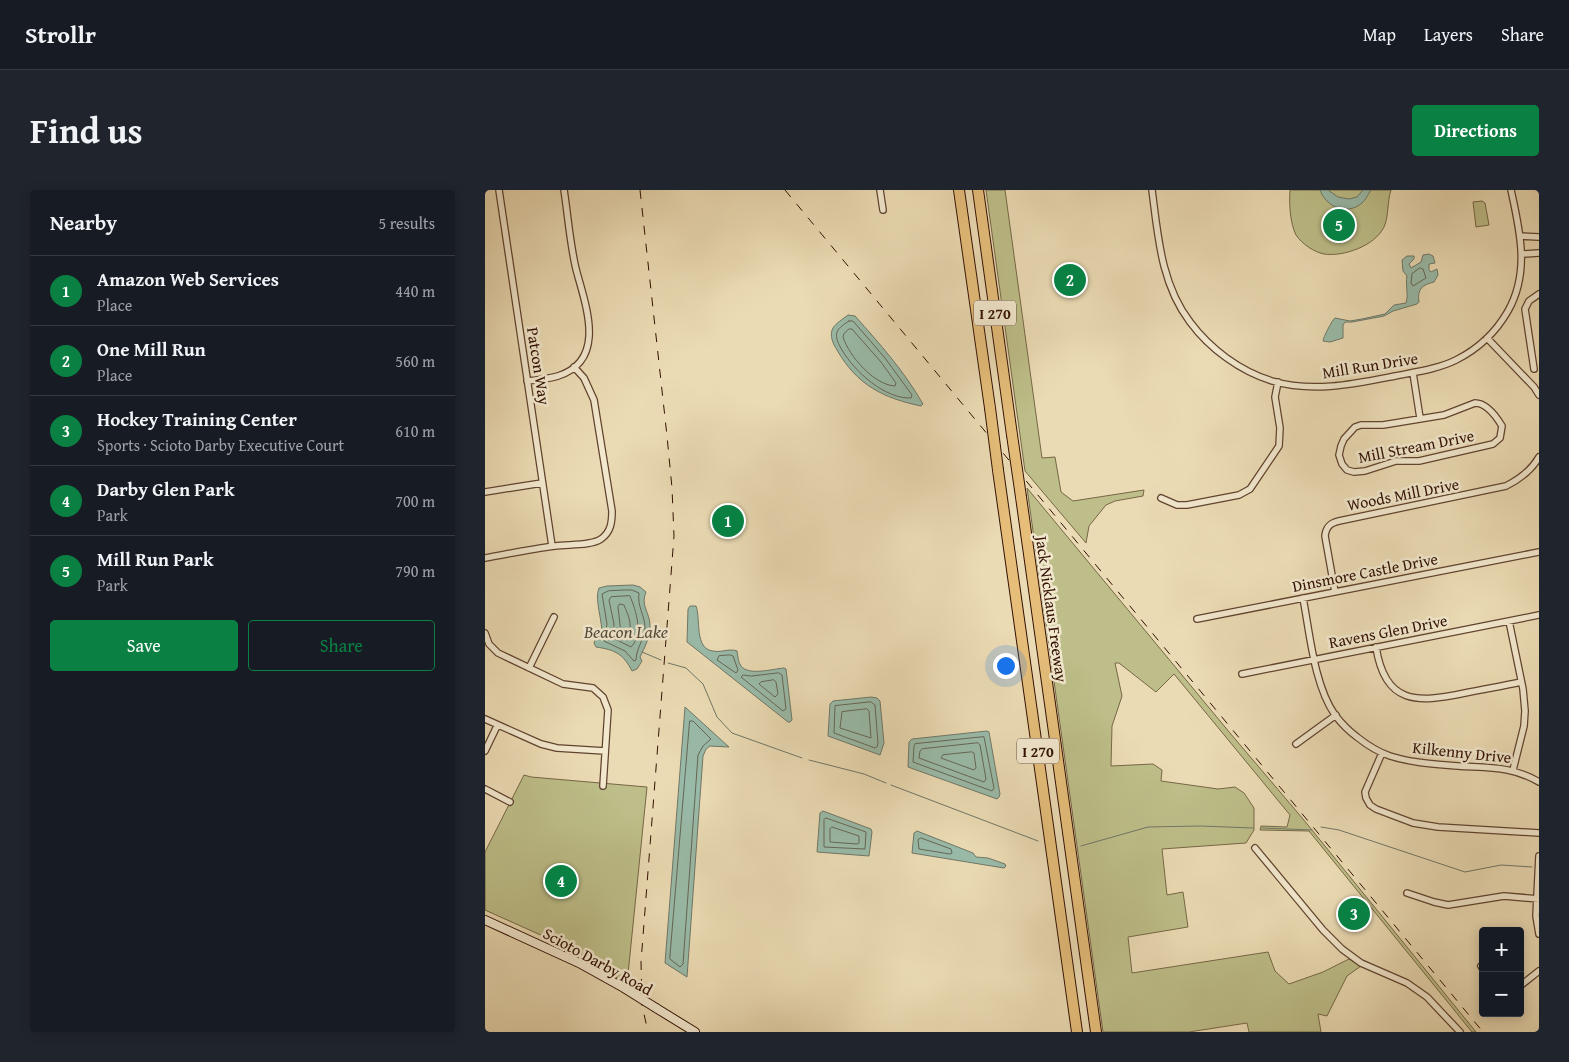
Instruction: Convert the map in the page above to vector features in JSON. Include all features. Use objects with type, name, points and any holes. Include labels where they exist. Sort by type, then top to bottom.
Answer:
[{"type":"highway","name":"Jack Nicklaus Freeway","points":[[959,190],[1077,1032]]},
{"type":"highway","name":"Jack Nicklaus Freeway","points":[[978,190],[1096,1032]]},
{"type":"main road","name":"Scioto Darby Road","points":[[485,920],[571,959],[695,1032]]},
{"type":"street","name":"Patcon Way","points":[[499,190],[552,546]]},
{"type":"street","points":[[527,381],[559,376],[574,367],[587,347],[590,331],[586,304],[574,258],[564,190]]},
{"type":"street","points":[[880,190],[883,210]]},
{"type":"street","name":"Mill Run Drive","points":[[1152,190],[1163,264],[1169,284],[1181,310],[1201,335],[1229,360],[1254,373],[1278,382],[1304,387],[1330,388],[1413,373],[1451,362],[1468,353],[1487,338],[1509,310],[1519,284],[1522,254],[1521,236],[1511,190]]},
{"type":"street","points":[[1521,236],[1539,237]]},
{"type":"street","points":[[1522,254],[1539,253]]},
{"type":"street","points":[[1533,368],[1525,309],[1529,301],[1539,294]]},
{"type":"street","points":[[1487,338],[1534,387],[1539,395]]},
{"type":"street","points":[[485,558],[552,546],[596,542],[606,534],[611,523],[612,511],[594,400],[584,378],[574,367]]},
{"type":"street","points":[[1413,373],[1420,418]]},
{"type":"street","points":[[1161,498],[1177,505],[1187,505],[1239,495],[1250,489],[1279,446],[1280,428],[1275,397],[1278,382]]},
{"type":"street","name":"Mill Stream Drive","points":[[1475,403],[1480,403],[1497,418],[1502,426],[1502,430],[1497,442],[1493,444],[1419,461],[1396,461],[1365,471],[1354,472],[1347,470],[1342,464],[1339,455],[1344,439],[1355,428],[1361,425],[1383,426],[1420,418],[1445,415],[1475,403]]},
{"type":"street","name":"Woods Mill Drive","points":[[1335,592],[1325,536],[1327,527],[1333,522],[1501,488],[1523,476],[1534,466],[1539,457]]},
{"type":"street","points":[[485,492],[542,483]]},
{"type":"street","name":"Dinsmore Castle Drive","points":[[1197,619],[1539,552]]},
{"type":"street","name":"Kilkenny Drive","points":[[1303,598],[1324,693],[1335,715],[1362,742],[1382,753],[1401,759],[1422,763],[1513,770],[1539,782]]},
{"type":"street","name":"Ravens Glen Drive","points":[[1242,674],[1539,615]]},
{"type":"street","points":[[529,668],[553,617]]},
{"type":"street","points":[[1509,621],[1525,711],[1524,726],[1513,770]]},
{"type":"street","points":[[485,634],[493,649],[563,684],[586,686],[603,697],[608,710],[603,786]]},
{"type":"street","points":[[1376,647],[1380,667],[1388,681],[1400,692],[1414,698],[1437,699],[1521,682]]},
{"type":"street","points":[[1295,744],[1335,715]]},
{"type":"street","points":[[485,720],[541,744],[557,748],[605,751]]},
{"type":"street","points":[[485,751],[497,726]]},
{"type":"street","points":[[1382,753],[1365,792],[1370,805],[1376,809],[1413,823],[1438,827],[1539,833]]},
{"type":"street","points":[[485,789],[510,802]]},
{"type":"street","points":[[1255,848],[1323,930],[1342,949],[1361,963],[1407,983],[1427,997],[1460,1032]]},
{"type":"street","points":[[1539,856],[1536,916],[1539,934]]},
{"type":"street","points":[[1407,893],[1448,905],[1504,896],[1538,899]]},
{"type":"street","points":[[1524,983],[1539,971]]},
{"type":"green space","points":[[986,190],[1005,190],[1042,458],[1055,457],[1061,492],[1073,501],[1144,490],[1143,496],[1115,501],[1106,505],[1089,526],[1086,543],[1025,471]]},
{"type":"green space","points":[[1290,190],[1391,190],[1386,223],[1380,234],[1358,249],[1340,254],[1320,253],[1305,244],[1296,235],[1290,213]]},
{"type":"green space","points":[[1482,201],[1485,203],[1489,225],[1476,227],[1473,202]]},
{"type":"green space","points":[[1027,488],[1303,819],[1476,1032],[1472,1032],[1309,831],[1260,830],[1261,826],[1287,827],[1290,815],[1174,674],[1156,692],[1119,663],[1115,663],[1122,696],[1112,726],[1111,766],[1153,764],[1162,770],[1161,781],[1218,789],[1235,787],[1244,793],[1254,808],[1254,830],[1246,843],[1162,849],[1167,895],[1183,892],[1188,927],[1128,937],[1132,973],[1268,952],[1275,971],[1289,984],[1323,972],[1349,959],[1361,966],[1347,976],[1327,1016],[1318,1014],[1321,1032],[1249,1032],[1247,1023],[1189,1032],[1103,1032]]},
{"type":"green space","points":[[524,775],[647,787],[627,984],[574,950],[485,910],[485,852]]},
{"type":"water","points":[[1320,190],[1328,190],[1338,197],[1349,199],[1357,197],[1363,190],[1371,190],[1362,203],[1350,209],[1344,209],[1332,205]]},
{"type":"water","points":[[1429,254],[1433,256],[1435,263],[1429,264],[1429,270],[1431,272],[1437,269],[1438,275],[1434,282],[1421,288],[1417,304],[1393,311],[1384,316],[1345,322],[1343,325],[1343,338],[1330,342],[1323,341],[1335,318],[1350,321],[1362,319],[1385,314],[1394,305],[1406,303],[1407,276],[1403,271],[1402,260],[1407,256],[1414,256],[1414,259],[1409,264],[1411,268],[1421,262],[1423,255]]},
{"type":"water","points":[[848,315],[855,316],[891,358],[916,392],[923,404],[921,406],[883,394],[862,381],[853,372],[834,345],[831,334],[834,326]]},
{"type":"water","name":"Beacon Lake","points":[[633,585],[640,587],[646,592],[644,601],[650,621],[650,630],[640,657],[642,661],[637,669],[632,671],[625,660],[614,651],[596,647],[594,643],[596,638],[602,636],[597,598],[599,588]]},
{"type":"water","points":[[690,606],[696,606],[699,633],[703,645],[707,649],[737,651],[741,666],[749,671],[786,669],[792,720],[790,722],[687,642],[688,609]]},
{"type":"water","points":[[877,698],[880,701],[884,743],[880,755],[828,736],[830,704],[833,701]]},
{"type":"water","points":[[685,707],[729,747],[710,746],[706,749],[703,756],[687,977],[665,963]]},
{"type":"water","points":[[989,732],[1000,794],[997,799],[908,767],[909,742],[912,739]]},
{"type":"water","points":[[823,811],[871,829],[869,856],[817,852],[820,813]]},
{"type":"water","points":[[917,831],[973,853],[976,857],[988,858],[1006,866],[1004,868],[912,853],[914,833]]},
{"type":"waterway","points":[[642,652],[661,660]]},
{"type":"waterway","points":[[668,663],[686,668],[703,684],[717,717],[732,733],[802,758]]},
{"type":"waterway","points":[[809,760],[864,774],[886,783]]},
{"type":"waterway","points":[[891,785],[1038,841]]},
{"type":"waterway","points":[[1081,846],[1148,827],[1253,828]]},
{"type":"waterway","points":[[1321,827],[1339,830],[1465,872],[1501,865],[1532,867]]},
{"type":"waterway","points":[[1262,828],[1312,830]]},
{"type":"railway","points":[[640,190],[667,436],[674,536],[641,962],[642,1005],[648,1032]]},
{"type":"railway","points":[[785,190],[1483,1032]]},
{"type":"place","name":"Mill Run Park","points":[[1339,225]]},
{"type":"place","name":"One Mill Run","points":[[1070,280]]},
{"type":"place","name":"Amazon Web Services","points":[[728,521]]},
{"type":"place","name":"Darby Glen Park","points":[[561,881]]},
{"type":"place","name":"Hockey Training Center","points":[[1354,914]]}]
